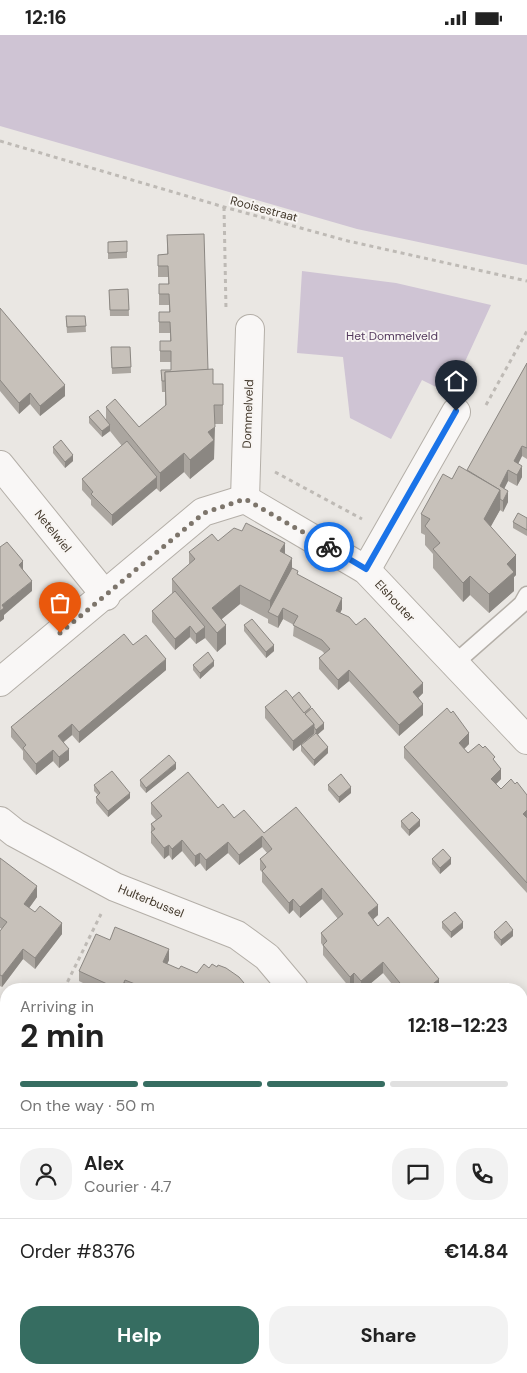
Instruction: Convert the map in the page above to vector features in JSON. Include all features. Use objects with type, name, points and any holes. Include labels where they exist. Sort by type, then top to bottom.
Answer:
[{"type":"street","name":"Dommelveld","points":[[245,499],[250,329]]},
{"type":"street","points":[[366,569],[456,411]]},
{"type":"street","name":"Netelwiel","points":[[0,465],[106,596]]},
{"type":"street","points":[[0,682],[204,513],[245,499]]},
{"type":"street","name":"Elshouter","points":[[245,499],[366,569],[527,740]]},
{"type":"street","name":"Hulterbussel","points":[[0,821],[15,833],[115,887],[237,935],[267,957],[289,983]]},
{"type":"lane","points":[[455,663],[522,604],[527,595]]},
{"type":"path","name":"Rooisestraat","points":[[0,141],[215,205],[348,241],[527,281]]},
{"type":"path","points":[[247,457],[387,532]]},
{"type":"path","points":[[67,983],[115,887]]},
{"type":"green space","points":[[0,35],[527,35],[527,265],[357,229],[0,126]]},
{"type":"green space","name":"Het Dommelveld","points":[[302,271],[396,283],[491,305],[463,366],[454,361],[440,389],[422,380],[391,439],[350,418],[343,357],[297,353]]},
{"type":"building","points":[[204,234],[208,370],[165,372],[165,381],[162,381],[161,370],[171,370],[171,351],[160,351],[160,341],[171,341],[170,322],[159,322],[159,312],[170,312],[169,294],[159,294],[159,284],[169,284],[168,266],[158,266],[158,255],[168,254],[167,235]]},
{"type":"building","points":[[127,241],[127,252],[108,253],[108,242]]},
{"type":"building","points":[[128,289],[129,310],[110,310],[109,290]]},
{"type":"building","points":[[0,308],[65,385],[40,406],[30,393],[19,403],[0,380]]},
{"type":"building","points":[[66,316],[85,316],[86,326],[67,327]]},
{"type":"building","points":[[111,347],[130,347],[131,367],[112,368]]},
{"type":"building","points":[[527,363],[527,448],[522,446],[514,461],[522,466],[517,475],[508,470],[500,486],[508,491],[503,501],[500,499],[500,490],[467,470]]},
{"type":"building","points":[[213,369],[213,384],[223,384],[223,405],[214,405],[215,427],[208,432],[214,440],[190,460],[184,453],[160,473],[106,407],[115,399],[139,427],[166,405],[165,372]]},
{"type":"building","points":[[98,410],[110,425],[102,431],[89,417]]},
{"type":"building","points":[[61,440],[73,455],[65,462],[53,447]]},
{"type":"building","points":[[127,441],[157,477],[112,515],[91,494],[93,492],[82,479]]},
{"type":"building","points":[[459,466],[500,490],[484,519],[516,555],[507,564],[514,572],[489,594],[470,576],[463,583],[433,549],[440,543],[425,526],[430,519],[421,514],[443,474],[452,479]]},
{"type":"building","points":[[518,513],[527,518],[527,530],[513,522]]},
{"type":"building","points":[[246,523],[285,543],[280,551],[292,558],[270,601],[240,585],[212,608],[226,625],[217,633],[172,579],[195,559],[189,552],[212,534],[218,541],[234,528],[242,531]]},
{"type":"building","points":[[7,542],[23,561],[19,565],[32,581],[2,605],[4,608],[0,611],[0,547]]},
{"type":"building","points":[[292,568],[298,571],[297,574],[342,598],[336,611],[349,617],[356,625],[365,618],[423,683],[413,692],[423,704],[399,725],[349,670],[338,680],[319,658],[330,649],[322,640],[293,625],[298,616],[283,608],[278,617],[268,612]]},
{"type":"building","points":[[175,591],[205,627],[196,634],[190,626],[175,639],[152,611]]},
{"type":"building","points":[[252,619],[274,645],[266,652],[244,625]]},
{"type":"building","points":[[124,634],[133,645],[146,635],[166,659],[79,732],[72,724],[58,736],[69,749],[59,757],[53,750],[36,764],[23,748],[26,745],[11,727]]},
{"type":"building","points":[[208,652],[214,661],[200,673],[193,665]]},
{"type":"building","points":[[286,690],[314,724],[293,741],[265,707]]},
{"type":"building","points":[[299,692],[311,707],[304,713],[292,698]]},
{"type":"building","points":[[312,708],[324,723],[316,730],[314,724],[305,714]]},
{"type":"building","points":[[447,708],[451,713],[453,711],[469,733],[459,743],[468,753],[479,744],[483,748],[485,746],[495,757],[493,759],[501,769],[491,779],[501,789],[511,779],[515,784],[517,782],[527,795],[527,810],[523,814],[527,818],[527,883],[404,747]]},
{"type":"building","points":[[316,733],[328,747],[314,760],[301,745]]},
{"type":"building","points":[[169,755],[176,763],[146,788],[140,780]]},
{"type":"building","points":[[112,771],[130,793],[108,811],[96,797],[100,793],[94,785]]},
{"type":"building","points":[[188,772],[218,808],[223,804],[234,818],[244,810],[264,833],[296,807],[378,905],[368,913],[378,926],[388,917],[439,979],[434,983],[400,983],[383,962],[361,981],[354,973],[350,977],[323,945],[327,941],[321,933],[343,914],[322,888],[300,907],[293,899],[289,903],[262,871],[266,867],[260,859],[272,849],[262,836],[239,855],[228,842],[206,860],[200,853],[195,856],[182,840],[172,849],[169,845],[164,848],[151,832],[155,829],[151,824],[162,816],[151,803]]},
{"type":"building","points":[[341,774],[351,787],[339,797],[328,785]]},
{"type":"building","points":[[412,812],[420,820],[409,830],[401,821]]},
{"type":"building","points":[[443,849],[451,858],[440,868],[432,859]]},
{"type":"building","points":[[0,858],[37,886],[24,904],[35,912],[40,906],[62,923],[35,958],[23,949],[2,976],[0,975],[0,931],[7,922],[0,917]]},
{"type":"building","points":[[455,912],[463,922],[451,932],[442,922]]},
{"type":"building","points":[[506,921],[513,930],[501,940],[494,932]]},
{"type":"building","points":[[115,927],[169,949],[163,962],[179,969],[181,966],[197,973],[204,964],[209,968],[212,964],[217,967],[218,965],[239,977],[244,983],[132,983],[125,980],[124,983],[105,983],[79,971],[96,934],[110,940]]},
{"type":"way so far","points":[[60,633],[204,513],[229,503],[245,499],[329,547]]},
{"type":"route","points":[[329,547],[366,569],[456,411]]}]
